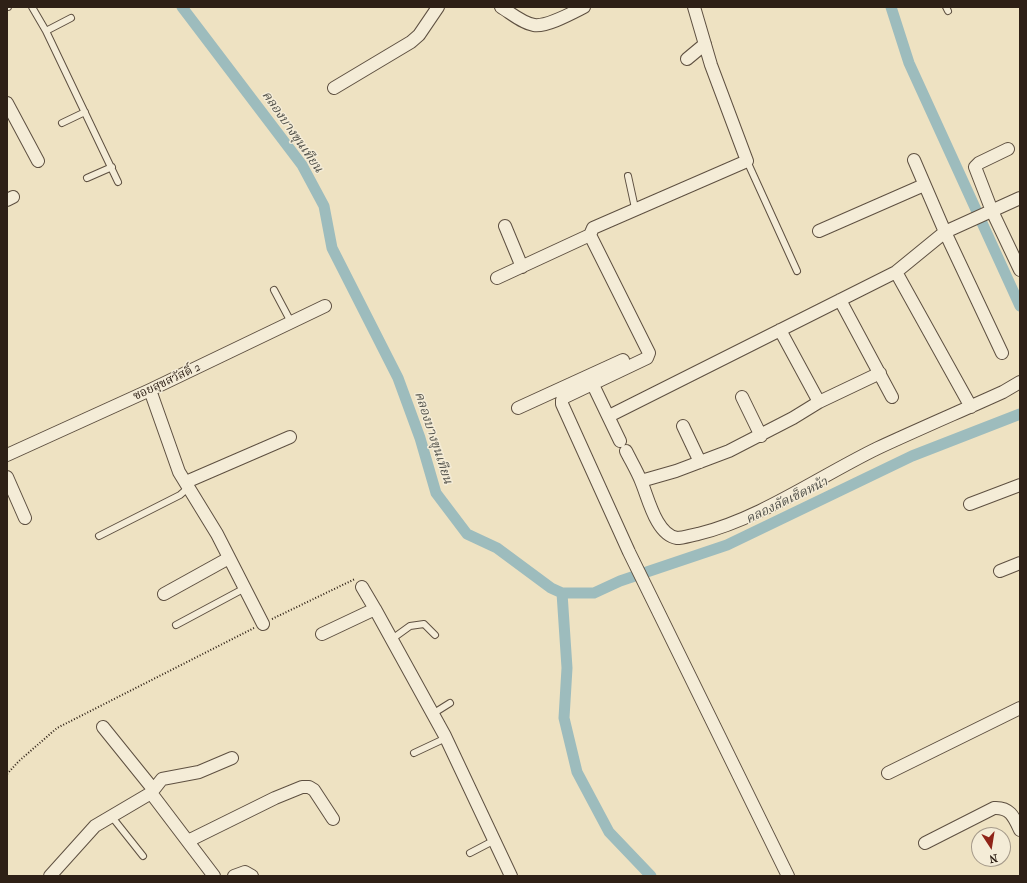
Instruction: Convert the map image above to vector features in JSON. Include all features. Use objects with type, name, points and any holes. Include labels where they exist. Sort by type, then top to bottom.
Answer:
[{"type":"street","points":[[334,88],[411,42],[419,35],[438,7]]},
{"type":"street","points":[[501,7],[519,19],[534,25],[549,22],[584,7]]},
{"type":"street","points":[[497,278],[590,236],[593,228],[634,208],[747,161],[705,44],[694,7]]},
{"type":"street","points":[[687,59],[705,44]]},
{"type":"street","points":[[7,103],[38,161]]},
{"type":"street","points":[[1008,149],[979,163],[975,167],[989,212],[1020,270]]},
{"type":"street","points":[[914,160],[945,232],[1002,353]]},
{"type":"street","points":[[819,231],[924,185]]},
{"type":"street","points":[[608,416],[896,272],[945,232],[1020,198]]},
{"type":"street","points":[[505,226],[522,266]]},
{"type":"street","points":[[590,236],[649,353],[647,358],[562,400],[562,404],[629,552],[788,876]]},
{"type":"street","points":[[896,272],[971,406]]},
{"type":"street","points":[[840,300],[892,397]]},
{"type":"street","name":"ซอยสุขสวัสดิ์ 2","points":[[7,455],[150,390],[325,306]]},
{"type":"street","points":[[780,330],[819,402]]},
{"type":"street","points":[[518,408],[647,349]]},
{"type":"street","points":[[641,481],[700,462],[761,436],[819,402],[880,373]]},
{"type":"street","points":[[595,389],[641,481],[655,517],[661,527],[668,534],[677,538],[710,531],[755,513],[873,451],[1003,392],[1020,382]]},
{"type":"street","points":[[150,390],[179,472],[188,484],[229,558],[263,624]]},
{"type":"street","points":[[742,396],[761,436]]},
{"type":"street","points":[[683,426],[700,462]]},
{"type":"street","points":[[188,484],[290,437]]},
{"type":"street","points":[[7,477],[25,518]]},
{"type":"street","points":[[970,504],[1020,486]]},
{"type":"street","points":[[164,594],[229,558]]},
{"type":"street","points":[[1000,571],[1020,563]]},
{"type":"street","points":[[362,587],[434,713],[493,841],[511,876]]},
{"type":"street","points":[[322,634],[375,609]]},
{"type":"street","points":[[888,773],[1020,708]]},
{"type":"street","points":[[103,727],[214,876]]},
{"type":"street","points":[[50,876],[95,826],[152,791],[162,779],[199,772],[232,758]]},
{"type":"street","points":[[188,842],[275,798],[302,787],[309,787],[314,790],[333,819]]},
{"type":"street","points":[[925,843],[994,808],[1004,808],[1010,812],[1020,830]]},
{"type":"street","points":[[234,876],[246,872],[252,876]]},
{"type":"lane","points":[[32,7],[46,31],[86,112],[118,182]]},
{"type":"lane","points":[[46,31],[71,18]]},
{"type":"lane","points":[[62,123],[86,112]]},
{"type":"lane","points":[[747,161],[797,271]]},
{"type":"lane","points":[[87,178],[112,167]]},
{"type":"lane","points":[[628,176],[634,208]]},
{"type":"lane","points":[[274,290],[291,322]]},
{"type":"lane","points":[[99,536],[180,495],[188,484]]},
{"type":"lane","points":[[176,625],[245,588]]},
{"type":"lane","points":[[392,639],[416,624],[424,624],[435,635]]},
{"type":"lane","points":[[434,713],[450,703]]},
{"type":"lane","points":[[414,753],[446,738]]},
{"type":"lane","points":[[112,816],[143,856]]},
{"type":"lane","points":[[470,853],[493,841]]},
{"type":"path","points":[[7,774],[19,760],[57,728],[357,577],[362,587]]},
{"type":"waterway","name":"คลองบางขุนเทียน","points":[[182,7],[302,165],[324,206],[332,248],[398,378],[420,438],[436,493],[467,534],[497,548],[551,588],[562,593],[594,593],[620,581],[727,545],[912,456],[1020,414]]},
{"type":"waterway","points":[[891,7],[909,63],[1020,306]]},
{"type":"waterway","name":"คลองบางขุนเทียน","points":[[562,593],[567,668],[564,718],[577,772],[609,832],[651,876]]},
{"type":"water label","name":"คลองลัดเช็ดหน้า","points":[[787,501]]}]
